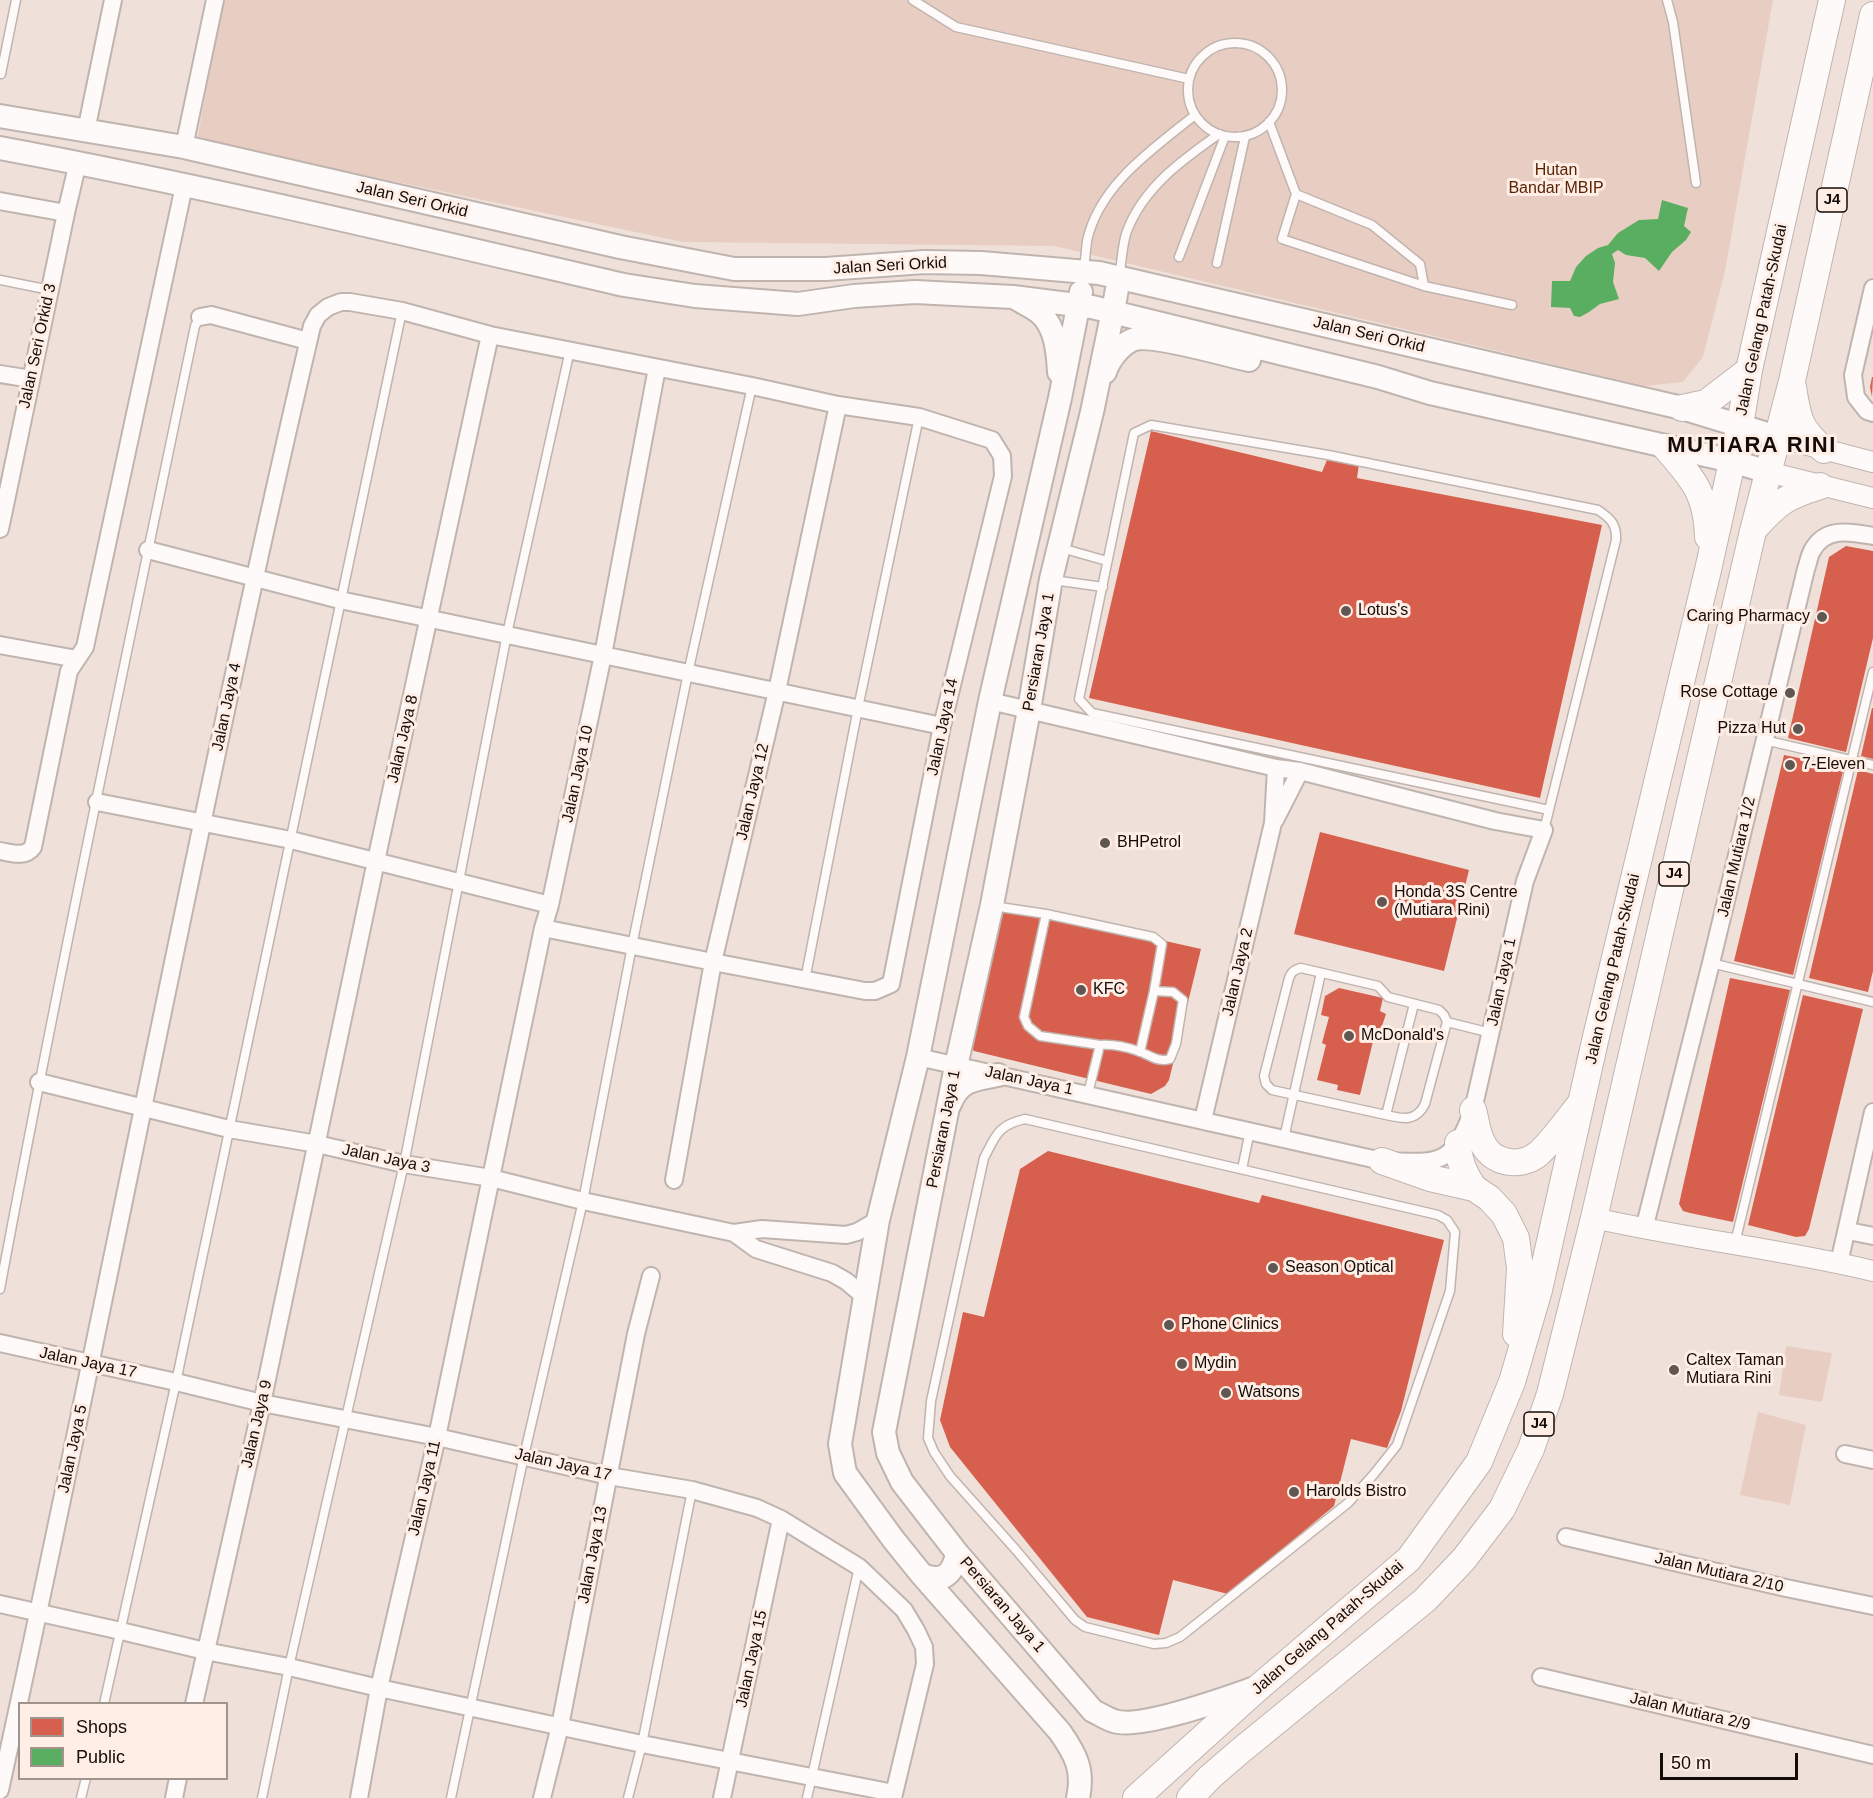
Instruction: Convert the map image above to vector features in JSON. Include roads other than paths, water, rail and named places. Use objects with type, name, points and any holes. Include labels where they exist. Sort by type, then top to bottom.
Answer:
[{"type":"main road","name":"Jalan Gelang Patah-Skudai","points":[[1136,1798],[1259,1687],[1409,1559],[1479,1462],[1512,1382],[1539,1290],[1598,1030],[1708,570],[1740,426],[1749,370],[1832,0]]},
{"type":"main road","name":"J4","points":[[1190,1798],[1210,1777],[1425,1600],[1464,1559],[1502,1509],[1531,1449],[1550,1394],[1594,1218],[1753,531],[1792,381],[1873,15]]},
{"type":"main road","name":"Jalan Seri Orkid","points":[[0,116],[184,147],[620,247],[735,269],[826,269],[924,262],[981,263],[1083,272],[1119,278],[1682,408],[1776,437]]},
{"type":"main road","name":"Jalan Seri Orkid","points":[[0,148],[78,162],[624,285],[695,296],[798,304],[854,296],[915,292],[1013,297],[1080,304],[1378,377],[1430,393],[1732,461],[1768,472]]},
{"type":"main road","name":"Persiaran Jaya 1","points":[[1078,1798],[1081,1776],[1071,1749],[1060,1732],[922,1575],[857,1491],[846,1473],[840,1444],[878,1220],[918,1057],[990,701],[1080,304],[1083,272]]},
{"type":"main road","name":"Persiaran Jaya 1","points":[[1119,278],[1092,412],[1051,579],[992,905],[956,1066],[884,1432],[888,1453],[902,1482],[957,1553],[1093,1711],[1115,1722],[1143,1721],[1194,1709],[1259,1687]]},
{"type":"main road","points":[[1013,297],[1041,314],[1051,328],[1058,355],[1060,398]]},
{"type":"main road","points":[[1092,412],[1108,363],[1123,346],[1135,339],[1155,339],[1277,367],[1378,377]]},
{"type":"main road","points":[[1682,408],[1706,403],[1749,370]]},
{"type":"main road","points":[[1792,381],[1797,412],[1802,426],[1824,450]]},
{"type":"main road","points":[[1665,447],[1693,479],[1703,498],[1708,532],[1708,570]]},
{"type":"main road","points":[[1753,531],[1783,500],[1795,493],[1820,486]]},
{"type":"main road","points":[[947,1111],[954,1095],[970,1080],[998,1075]]},
{"type":"main road","points":[[1473,1110],[1481,1141],[1487,1150],[1496,1157],[1509,1162],[1521,1162],[1538,1154],[1583,1102]]},
{"type":"main road","points":[[1458,1143],[1460,1162],[1474,1188]]},
{"type":"main road","points":[[1382,1161],[1430,1178],[1474,1188],[1489,1198],[1504,1214],[1516,1238],[1520,1268],[1512,1382]]},
{"type":"main road","points":[[922,1575],[934,1579],[941,1578],[955,1566],[957,1553]]},
{"type":"street","points":[[87,130],[113,0]]},
{"type":"street","points":[[184,147],[215,0]]},
{"type":"street","name":"Jalan Seri Orkid 3","points":[[0,529],[78,162]]},
{"type":"street","points":[[0,851],[22,855],[33,847],[69,671],[85,647],[184,186]]},
{"type":"street","points":[[0,201],[66,213]]},
{"type":"street","points":[[1873,288],[1853,375],[1856,397],[1867,411],[1873,413]]},
{"type":"street","name":"Jalan Jaya 4","points":[[143,1107],[255,579],[314,320],[322,311],[341,302],[402,311]]},
{"type":"street","points":[[402,311],[490,334],[838,405],[918,417]]},
{"type":"street","points":[[200,316],[211,315],[308,340]]},
{"type":"street","name":"Jalan Jaya 8","points":[[317,1144],[490,334]]},
{"type":"street","name":"Jalan Jaya 10","points":[[491,1178],[603,655],[657,368]]},
{"type":"street","points":[[0,374],[31,379]]},
{"type":"street","name":"Jalan Jaya 12","points":[[674,1180],[713,962],[777,691],[838,405]]},
{"type":"street","name":"Jalan Jaya 14","points":[[805,980],[865,991],[876,991],[891,984],[942,726],[1003,476],[1002,456],[992,440],[918,417]]},
{"type":"street","points":[[1776,437],[1873,462]]},
{"type":"street","points":[[1768,472],[1873,498]]},
{"type":"street","name":"Jalan Mutiara 1/2","points":[[1644,1229],[1812,550],[1825,536],[1844,531],[1873,536]]},
{"type":"street","points":[[148,550],[255,579],[429,620],[507,634],[942,726]]},
{"type":"street","points":[[0,645],[77,659]]},
{"type":"street","points":[[990,701],[1301,764],[1495,820],[1544,830]]},
{"type":"street","name":"Jalan Jaya 2","points":[[1203,1120],[1273,823],[1278,761]]},
{"type":"street","name":"Jalan Jaya 2","points":[[1273,823],[1301,764]]},
{"type":"street","points":[[97,802],[291,840],[550,905]]},
{"type":"street","name":"Jalan Jaya 1","points":[[918,1057],[1382,1161],[1434,1161],[1450,1152],[1458,1143],[1473,1110],[1525,881],[1544,830]]},
{"type":"street","points":[[543,928],[805,980]]},
{"type":"street","name":"Jalan Jaya 3","points":[[39,1082],[229,1129],[317,1144],[404,1164],[491,1178],[735,1233]]},
{"type":"street","name":"Jalan Jaya 5","points":[[20,1702],[143,1107]]},
{"type":"street","points":[[1839,1263],[1873,1117]]},
{"type":"street","name":"Jalan Jaya 9","points":[[194,1702],[262,1403],[317,1144]]},
{"type":"street","name":"Jalan Jaya 11","points":[[359,1798],[379,1688],[437,1437],[491,1178]]},
{"type":"street","points":[[1594,1218],[1873,1271]]},
{"type":"street","points":[[735,1233],[762,1229],[846,1236],[878,1220]]},
{"type":"street","points":[[1848,1231],[1873,1236]]},
{"type":"street","points":[[735,1233],[756,1249],[832,1273],[864,1296]]},
{"type":"street","name":"Jalan Jaya 13","points":[[542,1798],[560,1726],[636,1334],[651,1276]]},
{"type":"street","name":"Jalan Jaya 17","points":[[0,1343],[262,1403],[437,1437],[609,1476],[693,1490],[757,1508],[781,1520],[859,1567],[904,1610],[924,1647],[925,1664],[893,1796]]},
{"type":"street","points":[[1845,1454],[1873,1460]]},
{"type":"street","name":"Jalan Jaya 15","points":[[722,1798],[781,1520]]},
{"type":"street","name":"Jalan Mutiara 2/10","points":[[1566,1537],[1873,1606]]},
{"type":"street","points":[[0,1604],[470,1708],[642,1744],[813,1776],[893,1796]]},
{"type":"street","name":"Jalan Mutiara 2/9","points":[[1541,1677],[1873,1755]]},
{"type":"street","name":"Jalan Jaya 5","points":[[0,1790],[18,1709]]},
{"type":"street","points":[[174,1798],[178,1780]]},
{"type":"lane","points":[[1,74],[16,0]]},
{"type":"lane","points":[[913,0],[956,27],[1188,79]]},
{"type":"lane","points":[[1667,0],[1673,22],[1696,183]]},
{"type":"lane","points":[[1233,43],[1248,45],[1262,52],[1273,63],[1280,77],[1282,93],[1278,109],[1269,122],[1256,132],[1245,137],[1229,138],[1211,131],[1199,122],[1195,115],[1187,94],[1188,79],[1204,54],[1218,46],[1233,43]]},
{"type":"lane","points":[[1083,272],[1088,239],[1101,207],[1118,183],[1148,153],[1195,115]]},
{"type":"lane","points":[[1269,122],[1296,195],[1282,240],[1424,286],[1512,305]]},
{"type":"lane","points":[[1179,257],[1222,135]]},
{"type":"lane","points":[[1119,278],[1127,232],[1146,195],[1183,159],[1222,135]]},
{"type":"lane","points":[[1217,263],[1245,137]]},
{"type":"lane","points":[[1296,195],[1372,225],[1420,264],[1424,286]]},
{"type":"lane","points":[[0,280],[50,290]]},
{"type":"lane","points":[[104,1702],[176,1382],[402,311]]},
{"type":"lane","points":[[0,1289],[39,1082],[148,550],[195,326],[200,316]]},
{"type":"lane","points":[[262,1798],[288,1667],[404,1164],[507,634],[570,350]]},
{"type":"lane","points":[[451,1798],[524,1456],[583,1200],[688,673],[752,386]]},
{"type":"lane","points":[[805,980],[918,417]]},
{"type":"lane","points":[[1278,761],[1092,713],[1079,699],[1134,432],[1150,424],[1328,455],[1598,510],[1610,518],[1614,525],[1616,540],[1544,830]]},
{"type":"lane","points":[[1058,547],[1107,561]]},
{"type":"lane","points":[[1051,579],[1103,587]]},
{"type":"lane","points":[[1735,1244],[1873,672]]},
{"type":"lane","points":[[1764,740],[1873,765]]},
{"type":"lane","points":[[1301,764],[1549,810]]},
{"type":"lane","points":[[992,905],[1154,937],[1162,944],[1140,1052]]},
{"type":"lane","points":[[1046,914],[1024,1017],[1028,1026],[1040,1036],[1100,1045],[1110,1044],[1140,1052],[1162,1062],[1170,1059],[1176,1044],[1183,1000],[1173,992],[1154,991]]},
{"type":"lane","points":[[1711,963],[1873,1002]]},
{"type":"lane","points":[[1301,968],[1321,973],[1378,986],[1388,997],[1439,1010],[1444,1015],[1447,1022],[1421,1111],[1415,1116],[1409,1118],[1386,1115],[1272,1090],[1266,1084],[1264,1076],[1290,975],[1301,968]]},
{"type":"lane","points":[[1284,1138],[1321,973]]},
{"type":"lane","points":[[1386,1115],[1414,1004]]},
{"type":"lane","points":[[1447,1022],[1491,1033]]},
{"type":"lane","points":[[1088,1094],[1100,1045]]},
{"type":"lane","points":[[1025,1119],[1242,1168],[1438,1215],[1447,1220],[1455,1232],[1450,1291],[1397,1445],[1348,1503],[1180,1637],[1166,1643],[1154,1644],[1085,1627],[1075,1620],[950,1476],[934,1452],[928,1438],[931,1401],[984,1158],[998,1131],[1013,1122],[1025,1119]]},
{"type":"lane","points":[[1242,1168],[1250,1131]]},
{"type":"lane","points":[[628,1798],[642,1744],[693,1490]]},
{"type":"lane","points":[[807,1798],[859,1567]]},
{"type":"lane","points":[[81,1798],[86,1780]]},
{"type":"place","name":"Lotus's","points":[[1346,611]]},
{"type":"place","name":"Caring Pharmacy","points":[[1822,617]]},
{"type":"place","name":"Rose Cottage","points":[[1790,693]]},
{"type":"place","name":"Pizza Hut","points":[[1798,729]]},
{"type":"place","name":"7-Eleven","points":[[1790,765]]},
{"type":"place","name":"BHPetrol","points":[[1105,843]]},
{"type":"place","name":"Honda 3S Centre (Mutiara Rini)","points":[[1382,902]]},
{"type":"place","name":"KFC","points":[[1081,990]]},
{"type":"place","name":"McDonald's","points":[[1349,1036]]},
{"type":"place","name":"Season Optical","points":[[1273,1268]]},
{"type":"place","name":"Phone Clinics","points":[[1169,1325]]},
{"type":"place","name":"Mydin","points":[[1182,1364]]},
{"type":"place","name":"Caltex Taman Mutiara Rini","points":[[1674,1370]]},
{"type":"place","name":"Watsons","points":[[1226,1393]]},
{"type":"place","name":"Harolds Bistro","points":[[1294,1492]]},
{"type":"district","name":"MUTIARA RINI","points":[[1752,446]]},
{"type":"park label","name":"Hutan Bandar MBIP","points":[[1556,180]]}]
